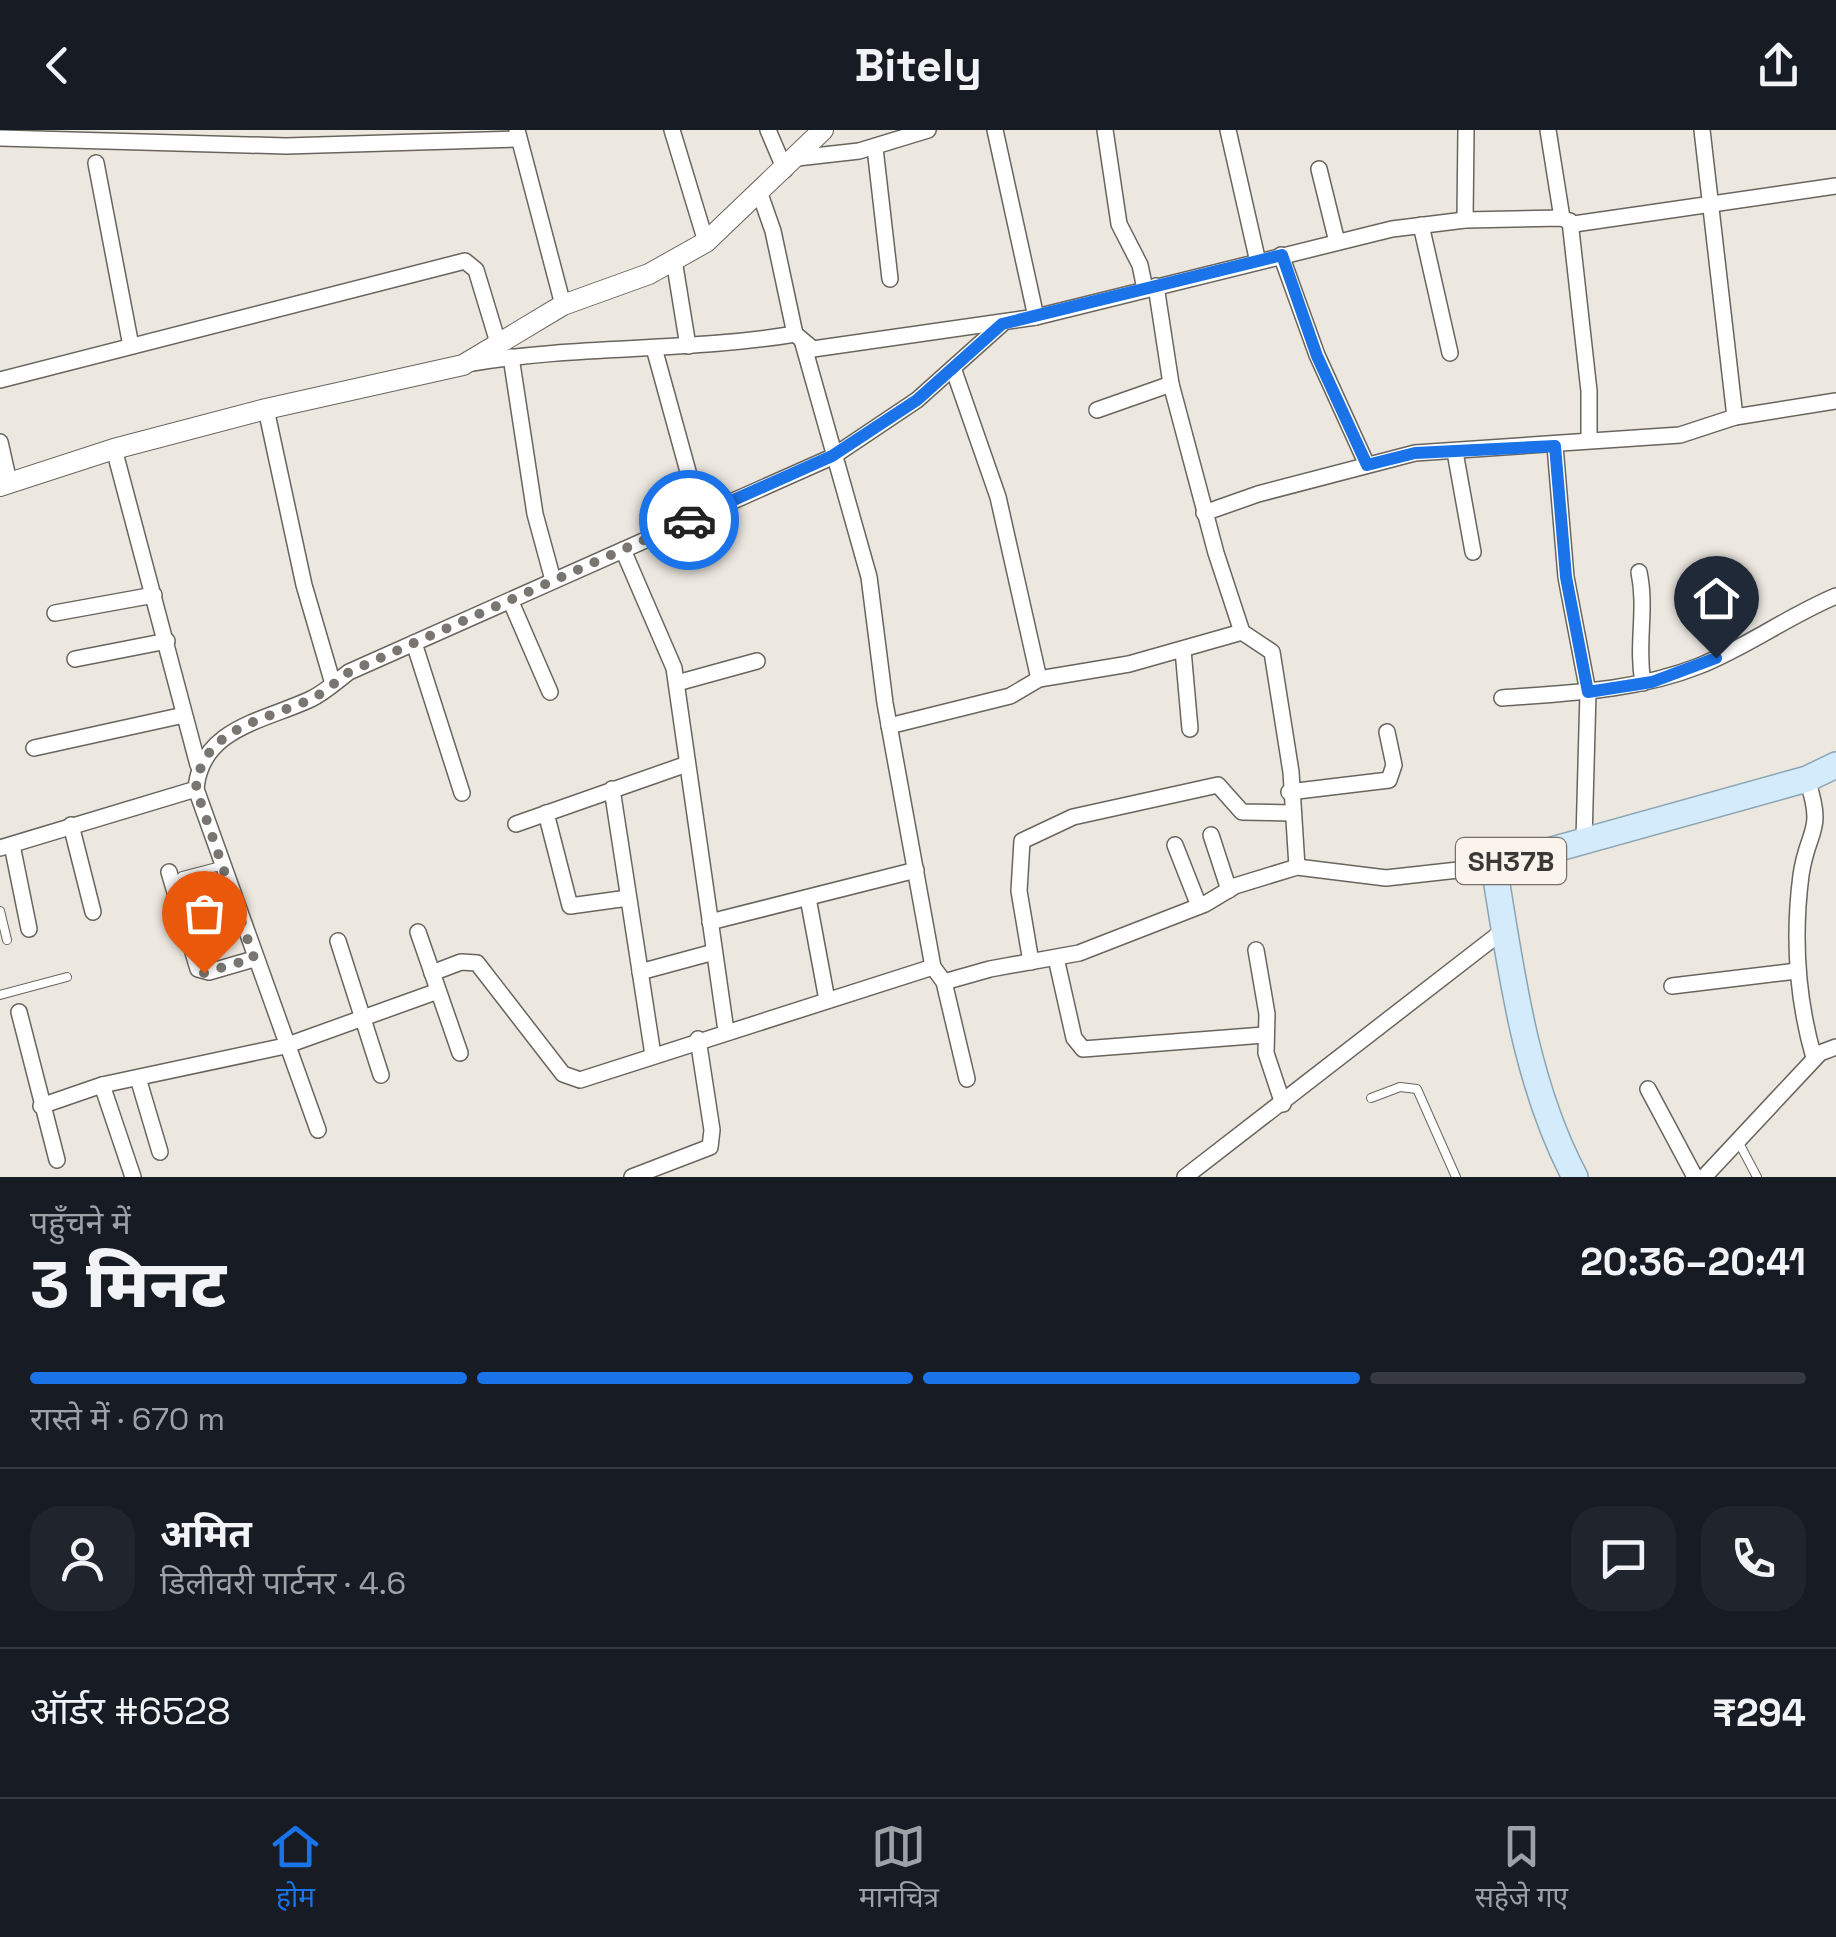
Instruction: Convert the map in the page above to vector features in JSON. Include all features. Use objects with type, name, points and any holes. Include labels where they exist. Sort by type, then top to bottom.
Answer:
[{"type":"main road","name":"SH37B","points":[[1576,1177],[1541,1094],[1504,930],[1494,866],[1807,779],[1836,765]]},
{"type":"street","points":[[672,130],[706,242]]},
{"type":"street","points":[[768,130],[791,164]]},
{"type":"street","points":[[505,352],[563,305],[649,274],[706,242],[822,130]]},
{"type":"street","points":[[791,164],[875,148],[928,130]]},
{"type":"street","points":[[995,130],[1036,317]]},
{"type":"street","points":[[1105,130],[1119,224],[1150,288],[1204,514],[1242,632],[1272,652],[1288,745],[1298,867]]},
{"type":"street","points":[[1228,130],[1258,262]]},
{"type":"street","points":[[1465,220],[1466,130]]},
{"type":"street","points":[[1548,130],[1566,220],[1590,391],[1590,440]]},
{"type":"street","points":[[1702,130],[1734,417]]},
{"type":"street","points":[[0,138],[179,136],[393,145],[518,134],[563,305]]},
{"type":"street","points":[[875,148],[890,279]]},
{"type":"street","points":[[96,162],[131,346]]},
{"type":"street","points":[[1319,169],[1337,242]]},
{"type":"street","points":[[0,442],[4,484],[114,449],[505,352],[654,348],[798,337],[813,350],[1002,324],[1421,225],[1465,220],[1566,220],[1710,205],[1836,186]]},
{"type":"street","points":[[760,194],[774,231],[798,337],[836,454],[869,577],[889,726],[932,967],[944,982],[967,1078]]},
{"type":"street","points":[[1421,225],[1450,353]]},
{"type":"street","points":[[1282,255],[1317,356],[1367,465]]},
{"type":"street","points":[[674,260],[688,346]]},
{"type":"street","points":[[0,380],[465,262],[476,270],[505,352],[534,514],[553,580]]},
{"type":"street","points":[[198,765],[228,733],[315,698],[333,684],[414,643],[836,454],[917,400],[1002,324]]},
{"type":"street","points":[[654,348],[700,515]]},
{"type":"street","points":[[953,368],[998,498],[1038,680]]},
{"type":"street","points":[[1097,410],[1171,384]]},
{"type":"street","points":[[1204,514],[1415,453],[1680,435],[1734,417],[1836,401]]},
{"type":"street","points":[[266,409],[304,586],[333,684]]},
{"type":"street","points":[[1555,446],[1566,577],[1588,692],[1584,840]]},
{"type":"street","points":[[114,449],[198,765],[196,789],[318,1130]]},
{"type":"street","points":[[1455,452],[1473,552]]},
{"type":"street","points":[[624,550],[678,682],[726,1030]]},
{"type":"street","points":[[1639,572],[1644,607],[1637,646],[1644,683]]},
{"type":"street","points":[[55,612],[154,595]]},
{"type":"street","points":[[1502,698],[1588,692],[1644,683],[1736,650],[1787,618],[1836,596]]},
{"type":"street","points":[[511,602],[550,692]]},
{"type":"street","points":[[889,726],[1010,696],[1038,680],[1069,677],[1242,632]]},
{"type":"street","points":[[75,658],[167,641]]},
{"type":"street","points":[[414,643],[462,793]]},
{"type":"street","points":[[1183,650],[1190,729]]},
{"type":"street","points":[[678,682],[757,661]]},
{"type":"street","points":[[34,748],[184,715]]},
{"type":"street","points":[[1289,792],[1389,780],[1394,765],[1388,732]]},
{"type":"street","points":[[516,824],[687,764]]},
{"type":"street","points":[[1807,779],[1818,814],[1801,874],[1797,971],[1801,1013],[1814,1058]]},
{"type":"street","points":[[1032,962],[1024,941],[1019,891],[1022,840],[1073,817],[1218,784],[1242,812],[1291,813]]},
{"type":"street","points":[[30,929],[6,847],[196,789]]},
{"type":"street","points":[[612,789],[654,1055]]},
{"type":"street","points":[[546,813],[570,906],[628,898]]},
{"type":"street","points":[[71,825],[93,912]]},
{"type":"street","points":[[1211,835],[1229,890]]},
{"type":"street","points":[[1176,845],[1198,906]]},
{"type":"street","points":[[944,982],[1079,953],[1229,890],[1298,867],[1386,878],[1494,866]]},
{"type":"street","points":[[710,922],[916,870]]},
{"type":"street","points":[[175,874],[198,970],[210,972],[254,958]]},
{"type":"street","points":[[808,898],[828,1000]]},
{"type":"street","points":[[1185,1177],[1504,930]]},
{"type":"street","points":[[418,932],[460,1053]]},
{"type":"street","points":[[338,941],[381,1076]]},
{"type":"street","points":[[1256,950],[1267,1014],[1264,1036],[1283,1104]]},
{"type":"street","points":[[640,972],[714,952]]},
{"type":"street","points":[[1056,958],[1074,1038],[1084,1049],[1264,1036]]},
{"type":"street","points":[[432,973],[468,961],[482,967],[568,1078],[580,1080],[932,967]]},
{"type":"street","points":[[1672,986],[1797,971]]},
{"type":"street","points":[[41,1106],[102,1085],[285,1046],[438,991]]},
{"type":"street","points":[[0,1028],[19,1018],[57,1160]]},
{"type":"street","points":[[632,1177],[710,1147],[712,1130],[698,1039]]},
{"type":"street","points":[[1704,1177],[1814,1058],[1836,1047]]},
{"type":"street","points":[[138,1078],[160,1152]]},
{"type":"street","points":[[102,1085],[134,1177]]},
{"type":"street","points":[[1648,1090],[1695,1177]]},
{"type":"lane","points":[[175,874],[224,864]]},
{"type":"lane","points":[[0,911],[7,940]]},
{"type":"lane","points":[[0,996],[68,977]]},
{"type":"lane","points":[[1372,1098],[1400,1087],[1417,1089],[1456,1177]]},
{"type":"lane","points":[[1738,1141],[1757,1177]]},
{"type":"way so far","points":[[204,973],[254,958],[196,789],[198,765],[228,733],[315,698],[349,672],[689,520]]},
{"type":"route","points":[[689,520],[832,456],[917,400],[1002,324],[1282,255],[1317,356],[1367,465],[1415,453],[1555,446],[1566,577],[1588,692],[1652,682],[1716,658]]}]
